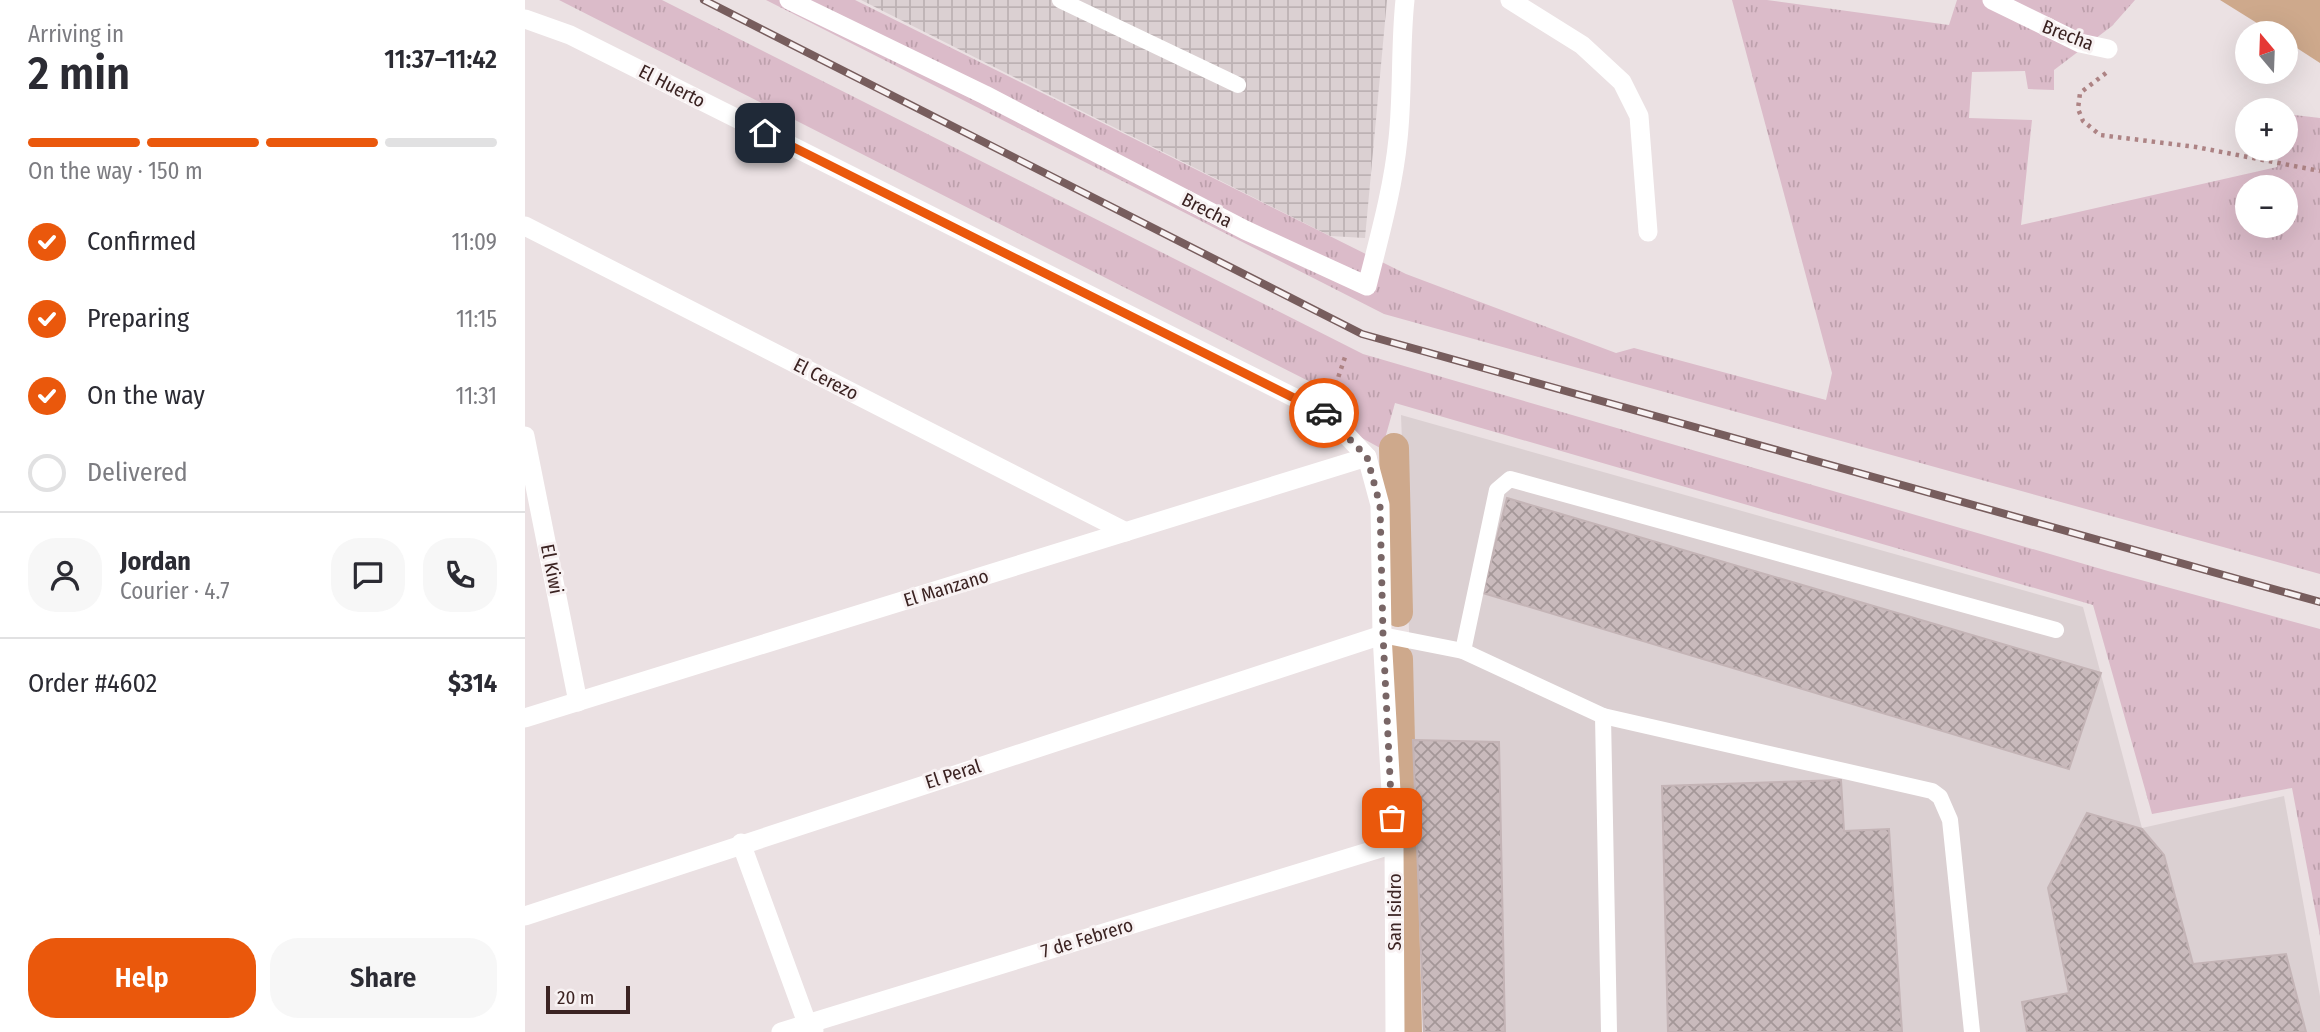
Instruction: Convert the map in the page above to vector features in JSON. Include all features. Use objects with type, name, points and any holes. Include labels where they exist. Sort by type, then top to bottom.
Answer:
[{"type":"street","name":"Brecha","points":[[789,0],[985,95],[1245,230],[1367,286],[1381,232],[1398,140],[1401,34],[1405,0]]},
{"type":"street","points":[[1510,0],[1582,45],[1622,82],[1639,116],[1649,232]]},
{"type":"street","name":"Brecha","points":[[1992,0],[2080,43],[2108,49]]},
{"type":"street","name":"El Huerto","points":[[525,19],[582,41],[1327,414],[1367,457]]},
{"type":"street","name":"El Cerezo","points":[[525,226],[1126,532]]},
{"type":"street","name":"El Kiwi","points":[[525,436],[578,702]]},
{"type":"street","name":"El Manzano","points":[[525,718],[1367,457]]},
{"type":"street","name":"San Isidro","points":[[1367,457],[1380,505],[1383,635],[1394,844],[1395,1032]]},
{"type":"street","name":"El Peral","points":[[525,916],[741,843],[1383,635]]},
{"type":"street","points":[[741,843],[812,1027]]},
{"type":"street","name":"7 de Febrero","points":[[781,1032],[812,1027],[1394,844]]},
{"type":"lane","points":[[1060,0],[1238,85]]},
{"type":"lane","points":[[1463,651],[1497,490],[1510,479],[2056,630]]},
{"type":"lane","points":[[1383,635],[1463,651],[1603,716],[1932,791],[1940,797],[1950,820],[1972,1032]]},
{"type":"lane","points":[[1603,716],[1609,1032]]},
{"type":"path","points":[[2108,49],[2113,55],[2115,66],[2080,93],[2078,109],[2083,121],[2100,135],[2196,147],[2320,171]]},
{"type":"path","points":[[1327,414],[1346,354]]},
{"type":"shaded area","points":[[861,0],[1387,0],[1365,238],[1330,236]]},
{"type":"shaded area","points":[[2220,0],[2320,0],[2320,63],[2298,49],[2298,21],[2254,21]]},
{"type":"shaded area","points":[[1401,415],[2083,607],[2142,828],[2284,796],[2320,996],[2320,1032],[1424,1032]]},
{"type":"green space","points":[[559,0],[662,0],[1363,354],[2108,571],[2320,629],[2320,936],[2292,788],[2152,814],[2093,605],[1395,403],[1382,449],[1331,421],[1344,399]]},
{"type":"green space","points":[[766,0],[855,0],[1406,274],[1616,353],[1634,348],[1826,400],[1832,373],[1732,0],[1767,0],[1949,25],[1957,0],[2135,0],[2112,26],[2054,70],[2054,90],[2028,89],[2025,71],[1972,72],[1969,118],[2032,120],[2021,225],[2235,177],[2235,238],[2298,238],[2298,175],[2242,175],[2277,167],[2278,161],[2298,161],[2298,115],[2320,118],[2320,574],[1384,314]]},
{"type":"building","points":[[1507,498],[2101,673],[2069,769],[1483,593]]},
{"type":"building","points":[[1413,740],[1499,742],[1505,1032],[1424,1032]]},
{"type":"building","points":[[1841,780],[1844,831],[1889,829],[1902,1032],[1668,1032],[1662,786]]},
{"type":"building","points":[[2087,813],[2142,829],[2164,855],[2193,964],[2286,954],[2306,1032],[2027,1032],[2022,1002],[2069,993],[2048,888]]},
{"type":"waterway","points":[[1394,448],[1398,612]]},
{"type":"waterway","points":[[1398,659],[1407,1032]]},
{"type":"railway","points":[[704,0],[1362,334],[2320,602]]},
{"type":"way so far","points":[[1324,413],[1367,457],[1380,505],[1392,818]]},
{"type":"route","points":[[765,133],[1324,413]]}]
